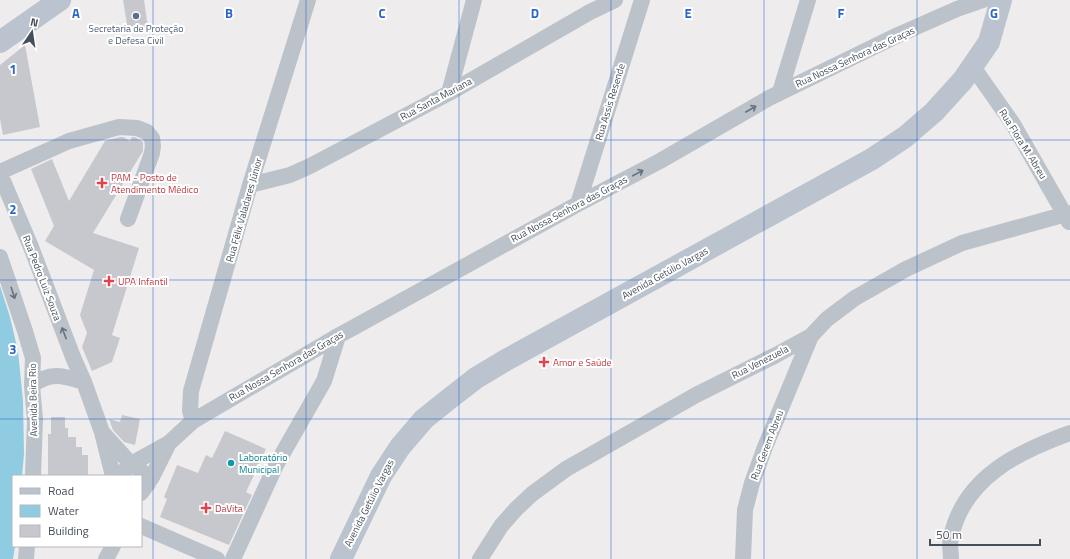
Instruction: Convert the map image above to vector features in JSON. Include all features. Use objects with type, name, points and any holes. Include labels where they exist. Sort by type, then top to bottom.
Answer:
[{"type":"main road","points":[[0,42],[60,0]]},
{"type":"main road","name":"Avenida Getúlio Vargas","points":[[341,559],[381,476],[398,450],[424,419],[476,378],[506,360],[872,159],[905,137],[934,112],[973,67],[989,42],[1001,0]]},
{"type":"street","name":"Rua Félix Valadares Júnior","points":[[193,421],[190,410],[191,391],[250,185],[308,0]]},
{"type":"street","points":[[449,93],[474,0]]},
{"type":"street","name":"Rua Santa Mariana","points":[[250,185],[290,176],[310,166],[449,93],[590,12],[615,0]]},
{"type":"street","name":"Rua Assis Resende","points":[[578,204],[642,0]]},
{"type":"street","points":[[780,92],[808,0]]},
{"type":"street","name":"Rua Nossa Senhora das Graças","points":[[120,475],[131,464],[169,443],[193,421],[338,336],[578,204],[660,161],[780,92],[905,32],[957,9],[983,0]]},
{"type":"street","name":"Rua Flora M. Abreu","points":[[973,67],[1013,124],[1068,217]]},
{"type":"street","points":[[0,173],[69,141],[119,127],[137,128],[147,132],[152,138],[152,153],[128,219]]},
{"type":"street","name":"Rua Pedro Luiz Souza","points":[[0,173],[84,382],[102,432],[113,475]]},
{"type":"street","name":"Rua Venezuela","points":[[480,559],[500,526],[516,509],[532,494],[566,469],[696,395],[776,356],[811,336],[828,319],[855,298],[906,268],[962,243],[1068,217]]},
{"type":"street","name":"Avenida Beira Rio","points":[[0,256],[33,358],[33,475]]},
{"type":"street","points":[[233,559],[276,465],[324,381],[338,336]]},
{"type":"street","name":"Rua Gerem Abreu","points":[[743,559],[745,510],[752,483],[765,447],[811,336]]},
{"type":"street","points":[[33,358],[42,370],[53,373],[66,370],[73,357]]},
{"type":"street","points":[[32,386],[40,379],[53,376],[66,377],[84,382]]},
{"type":"street","points":[[102,432],[131,464],[138,467],[142,472],[145,488]]},
{"type":"street","points":[[951,559],[950,539],[958,515],[967,498],[990,473],[1017,456],[1070,433]]},
{"type":"street","name":"Rua Nossa Senhora das Graças","points":[[145,488],[169,443]]},
{"type":"street","points":[[142,526],[217,559]]},
{"type":"street","points":[[26,559],[27,547]]},
{"type":"street","points":[[105,547],[106,559]]},
{"type":"street","points":[[106,559],[112,547]]},
{"type":"water","points":[[0,286],[10,317],[18,351],[23,401],[24,454],[22,475],[12,475],[12,547],[15,547],[13,559],[0,559]]},
{"type":"building","name":"Secretaria de Proteção e Defesa Civil","points":[[123,0],[144,0],[148,28],[128,31]]},
{"type":"building","points":[[25,45],[40,127],[3,135],[0,119],[0,65]]},
{"type":"building","points":[[120,137],[130,141],[132,137],[135,137],[143,142],[143,151],[93,233],[139,248],[112,335],[120,338],[112,362],[92,371],[82,347],[87,333],[80,315],[94,270],[45,241],[54,226],[31,169],[52,159],[69,201],[105,141]]},
{"type":"building","points":[[122,415],[140,419],[135,445],[124,442],[113,430],[109,419],[120,422]]},
{"type":"building","points":[[51,417],[65,417],[65,428],[68,428],[68,437],[76,437],[76,447],[82,447],[82,455],[88,455],[88,475],[48,475],[48,434],[51,434]]},
{"type":"building","name":"DaVita","points":[[225,431],[266,449],[246,492],[252,495],[229,545],[160,517],[167,499],[164,497],[177,465],[198,473],[206,455],[212,458]]},
{"type":"place","name":"Secretaria de Proteção e Defesa Civil","points":[[136,16]]},
{"type":"place","name":"PAM - Posto de Atendimento Médico","points":[[102,183]]},
{"type":"place","name":"UPA Infantil","points":[[109,281]]},
{"type":"place","name":"Amor e Saúde","points":[[544,362]]},
{"type":"place","name":"Laboratório Municipal","points":[[231,463]]},
{"type":"place","name":"DaVita","points":[[206,508]]}]
